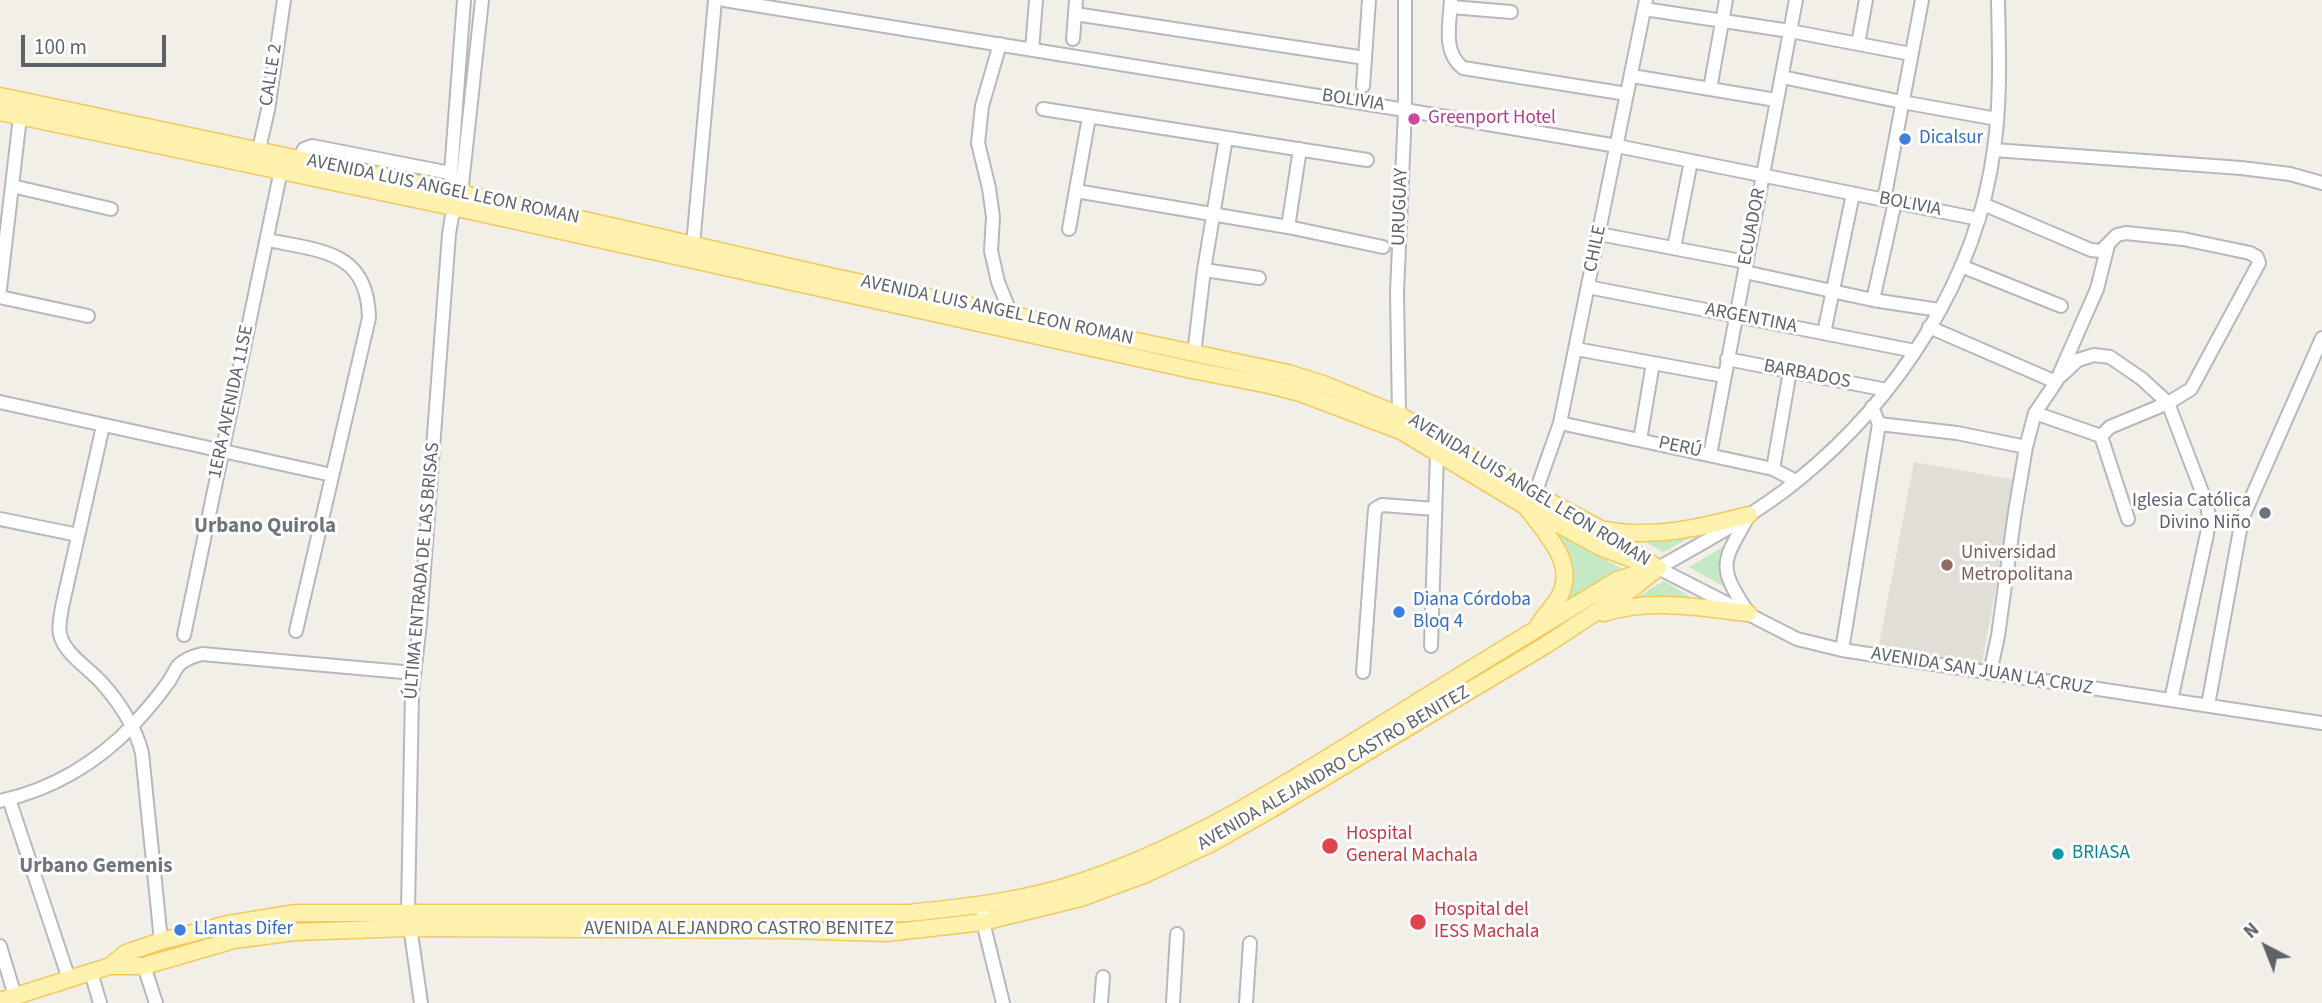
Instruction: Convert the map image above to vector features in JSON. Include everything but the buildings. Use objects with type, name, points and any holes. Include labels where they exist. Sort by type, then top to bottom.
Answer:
[{"type":"main road","name":"AVENIDA LUIS ANGEL LEON ROMAN","points":[[0,96],[258,149],[454,203],[924,309],[1080,329],[1288,373],[1324,384],[1399,415],[1600,547],[1658,568]]},
{"type":"main road","name":"AVENIDA LUIS ANGEL LEON ROMAN","points":[[0,112],[281,170],[693,245],[989,309],[1034,334],[1300,393],[1401,431],[1437,453],[1530,500],[1599,528],[1658,568]]},
{"type":"main road","points":[[924,309],[946,309],[987,318],[992,313],[989,309]]},
{"type":"main road","points":[[1034,334],[1029,331],[1032,325],[1063,331],[1080,329]]},
{"type":"main road","points":[[1530,500],[1563,562],[1565,580],[1560,596],[1534,631]]},
{"type":"main road","points":[[1599,528],[1632,534],[1658,533],[1703,527],[1749,515]]},
{"type":"main road","name":"AVENIDA ALEJANDRO CASTRO BENITEZ","points":[[110,966],[125,953],[161,941],[228,924],[296,914],[408,920],[886,933],[983,913],[1081,898],[1146,874],[1210,844],[1270,810],[1588,618],[1658,568]]},
{"type":"main road","name":"AVENIDA ALEJANDRO CASTRO BENITEZ","points":[[983,913],[1079,883],[1138,860],[1202,830],[1306,772],[1617,580],[1658,568]]},
{"type":"main road","points":[[1588,618],[1629,606],[1653,604],[1748,613]]},
{"type":"main road","name":"AVENIDA ALEJANDRO CASTRO BENITEZ","points":[[8,998],[110,966],[144,966],[234,940],[408,920]]},
{"type":"street","name":"CALLE 2","points":[[258,149],[268,110],[284,0]]},
{"type":"street","name":"ÚLTIMA ENTRADA DE LAS BRISAS","points":[[454,203],[450,173],[464,0]]},
{"type":"street","name":"ÚLTIMA ENTRADA DE LAS BRISAS","points":[[421,1003],[408,920],[412,692],[420,623],[449,234],[482,0]]},
{"type":"street","points":[[693,245],[715,0]]},
{"type":"street","name":"BOLIVIA","points":[[724,0],[1617,146],[1979,219]]},
{"type":"street","points":[[1032,50],[1037,0]]},
{"type":"street","points":[[1073,39],[1076,0]]},
{"type":"street","points":[[1363,86],[1369,0]]},
{"type":"street","name":"URUGUAY","points":[[1399,415],[1397,292],[1405,110],[1405,0]]},
{"type":"street","points":[[1710,89],[1726,0]]},
{"type":"street","name":"ECUADOR","points":[[1710,454],[1796,0]]},
{"type":"street","points":[[1858,44],[1866,0]]},
{"type":"street","points":[[1873,300],[1902,102],[1922,0]]},
{"type":"street","name":"AVENIDA ALEJANDRO CASTRO BENITEZ","points":[[1658,568],[1749,515],[1796,481],[1846,439],[1887,390],[1929,327],[1961,266],[1983,204],[1997,119],[1998,0]]},
{"type":"street","points":[[1511,12],[1451,3],[1450,53],[1455,62],[1463,68],[1627,94]]},
{"type":"street","points":[[1645,5],[1722,22],[1790,31],[1911,54]]},
{"type":"street","name":"CHILE","points":[[1530,500],[1560,424],[1645,5]]},
{"type":"street","points":[[1075,14],[1365,58]]},
{"type":"street","points":[[1000,44],[982,106],[978,143],[993,217],[990,251],[1009,321]]},
{"type":"street","points":[[1632,76],[1776,100]]},
{"type":"street","points":[[1782,77],[1997,119]]},
{"type":"street","points":[[1042,109],[1367,160]]},
{"type":"street","points":[[0,289],[20,117]]},
{"type":"street","points":[[1069,229],[1089,117]]},
{"type":"street","points":[[1194,354],[1204,270],[1226,138]]},
{"type":"street","points":[[299,159],[304,149],[312,146],[450,173]]},
{"type":"street","points":[[1288,227],[1300,149]]},
{"type":"street","points":[[1994,150],[2241,167],[2290,174],[2322,183]]},
{"type":"street","points":[[1674,248],[1691,161]]},
{"type":"street","name":"1ERA AVENIDA 11SE","points":[[184,635],[281,170]]},
{"type":"street","points":[[12,186],[111,209]]},
{"type":"street","points":[[1076,191],[1288,227],[1383,247]]},
{"type":"street","points":[[1824,333],[1853,194]]},
{"type":"street","points":[[1983,204],[2091,250],[2101,251],[2117,234],[2126,233],[2183,239],[2250,253],[2257,257],[2259,262],[2191,389],[2168,403],[2109,427],[2101,436]]},
{"type":"street","points":[[1599,234],[1674,248],[1873,300],[1939,310]]},
{"type":"street","points":[[268,240],[331,253],[348,264],[362,279],[369,299],[369,318],[296,631]]},
{"type":"street","points":[[1990,673],[2026,447],[2035,413],[2056,382],[2097,289],[2108,245]]},
{"type":"street","points":[[1961,266],[2061,306]]},
{"type":"street","points":[[1204,270],[1259,278]]},
{"type":"street","name":"ARGENTINA","points":[[1588,287],[1914,351]]},
{"type":"street","points":[[0,298],[88,316]]},
{"type":"street","points":[[1929,327],[2056,382]]},
{"type":"street","points":[[2207,705],[2242,519],[2322,338]]},
{"type":"street","points":[[1576,349],[1724,376]]},
{"type":"street","points":[[2056,382],[2078,360],[2094,355],[2110,357],[2141,379],[2168,403],[2207,505],[2209,517],[2171,700]]},
{"type":"street","name":"BARBADOS","points":[[1727,359],[1887,390]]},
{"type":"street","points":[[1640,440],[1653,363]]},
{"type":"street","points":[[1773,469],[1790,371]]},
{"type":"street","points":[[0,402],[332,475]]},
{"type":"street","points":[[1842,650],[1879,424],[1872,407]]},
{"type":"street","points":[[2035,413],[2101,436]]},
{"type":"street","name":"PERÚ","points":[[1560,424],[1773,469],[1796,481]]},
{"type":"street","points":[[1879,424],[1958,433],[2026,447]]},
{"type":"street","points":[[103,426],[62,607],[59,631],[63,642],[104,685],[132,726],[142,753],[161,941]]},
{"type":"street","points":[[2101,436],[2128,519]]},
{"type":"street","points":[[1431,646],[1437,453]]},
{"type":"street","points":[[1363,672],[1375,509],[1382,505],[1435,509]]},
{"type":"street","points":[[1748,613],[1726,574],[1725,562],[1749,515]]},
{"type":"street","points":[[0,519],[78,535]]},
{"type":"street","name":"AVENIDA SAN JUAN LA CRUZ","points":[[1658,568],[1797,639],[1842,650],[2322,723]]},
{"type":"street","points":[[69,979],[5,800],[47,788],[75,771],[132,726],[169,682],[179,664],[191,657],[202,654],[414,673]]},
{"type":"street","points":[[983,913],[1003,1003]]},
{"type":"street","points":[[1173,1003],[1177,934]]},
{"type":"street","points":[[1246,1003],[1250,943]]},
{"type":"street","points":[[0,946],[8,998]]},
{"type":"street","points":[[144,966],[156,1003]]},
{"type":"street","points":[[90,972],[100,1003]]},
{"type":"street","points":[[1101,1003],[1103,977]]},
{"type":"shaded area","name":"Universidad Metropolitana","points":[[1914,462],[2016,480],[1981,668],[1878,650]]},
{"type":"green space","points":[[1549,529],[1624,570],[1554,614],[1563,596]]},
{"type":"green space","points":[[1699,533],[1663,552],[1642,540],[1656,541]]},
{"type":"green space","points":[[1731,542],[1721,565],[1722,576],[1728,589],[1689,567]]},
{"type":"green space","points":[[1664,581],[1703,605],[1624,605]]},
{"type":"place","name":"Greenport Hotel","points":[[1414,119]]},
{"type":"place","name":"Dicalsur","points":[[1905,139]]},
{"type":"place","name":"Iglesia Católica Divino Niño","points":[[2265,513]]},
{"type":"place","name":"Universidad Metropolitana","points":[[1947,565]]},
{"type":"place","name":"Diana Córdoba Bloq 4","points":[[1399,612]]},
{"type":"place","name":"Hospital General Machala","points":[[1330,846]]},
{"type":"place","name":"BRIASA","points":[[2058,854]]},
{"type":"place","name":"Hospital del IESS Machala","points":[[1418,922]]},
{"type":"place","name":"Llantas Difer","points":[[180,930]]},
{"type":"district","name":"Urbano Quirola","points":[[265,527]]},
{"type":"district","name":"Urbano Gemenis","points":[[96,867]]}]
